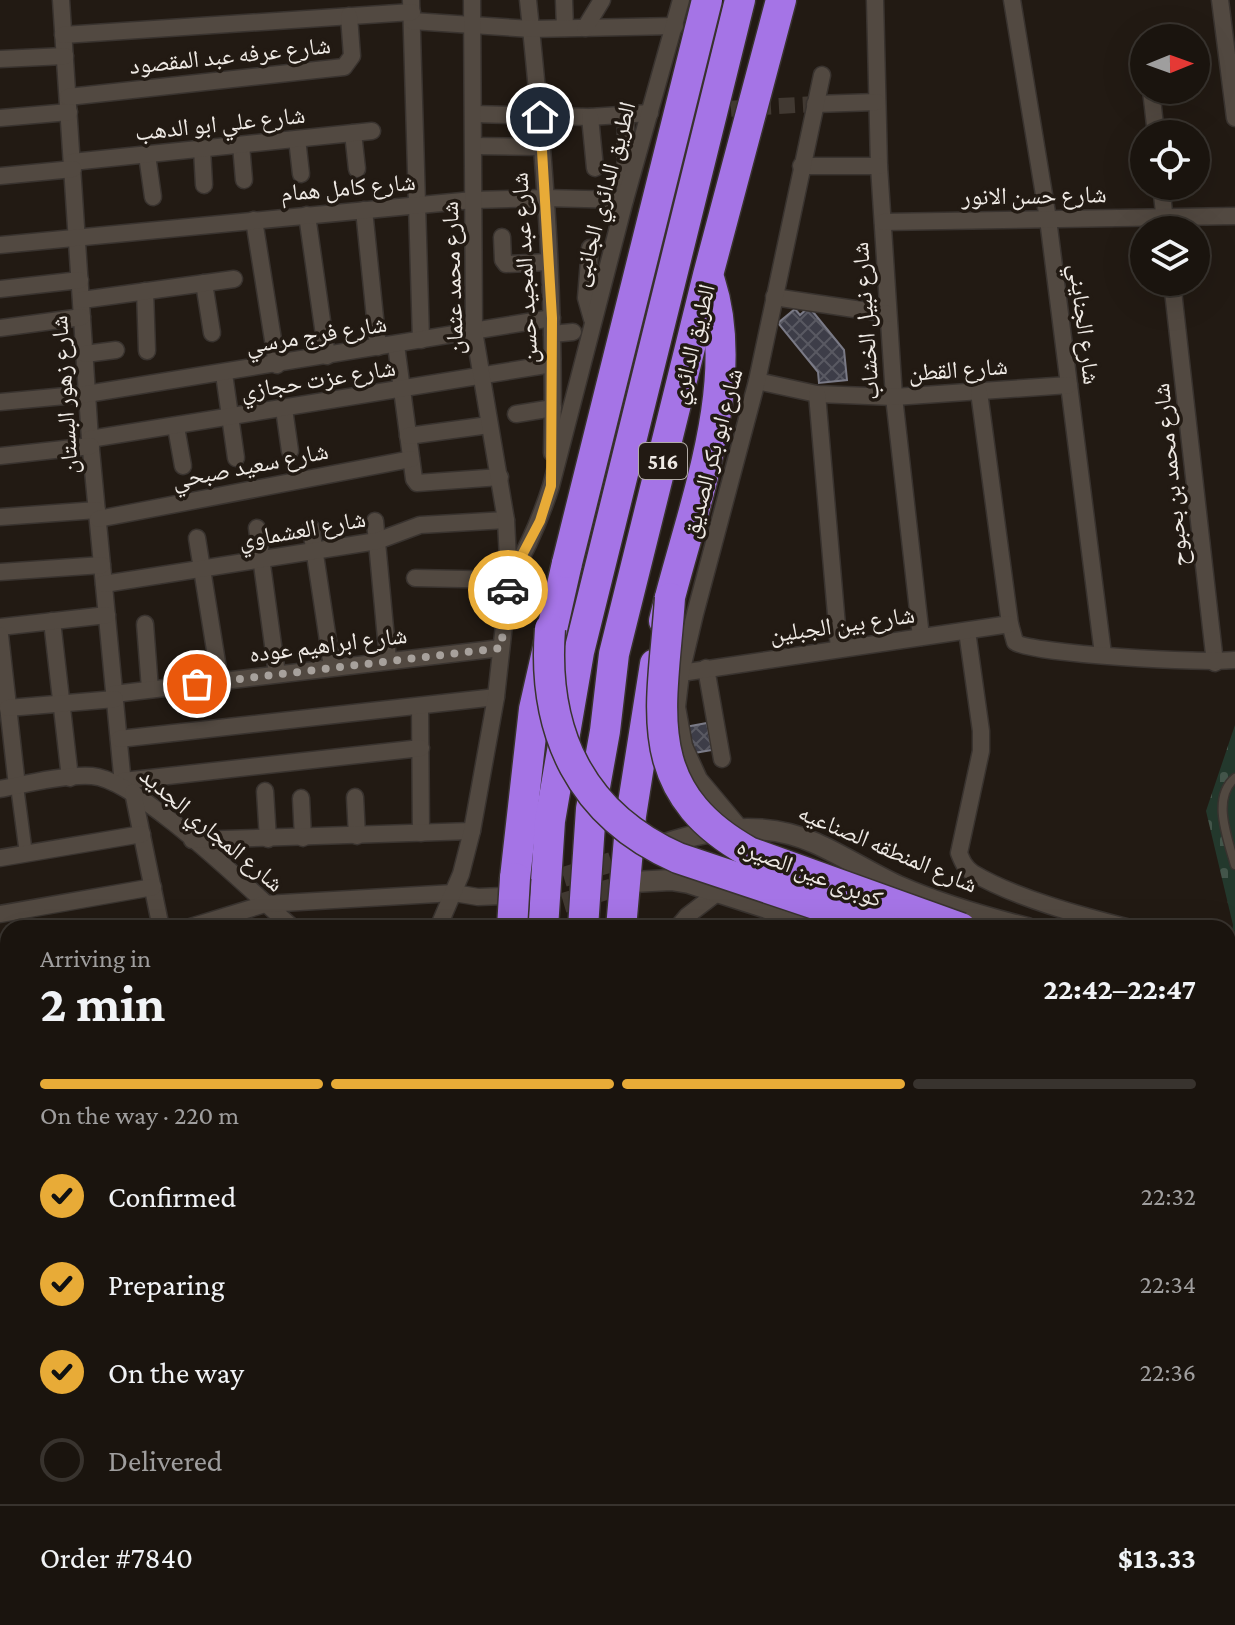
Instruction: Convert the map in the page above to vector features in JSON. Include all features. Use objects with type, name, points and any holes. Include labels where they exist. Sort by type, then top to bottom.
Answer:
[{"type":"highway","points":[[504,920],[550,629],[707,0]]},
{"type":"highway","name":"الطريق الدائري","points":[[544,920],[550,821],[579,652],[740,0]]},
{"type":"highway","name":"الطريق الدائري","points":[[584,920],[591,809],[614,654],[708,275],[781,0]]},
{"type":"highway","points":[[622,920],[638,765],[655,664],[706,458],[717,399],[719,308],[708,275]]},
{"type":"highway","name":"كوبرى عين الصيره","points":[[670,598],[661,727],[665,753],[687,801],[725,839],[749,852],[939,920]]},
{"type":"highway","points":[[550,629],[550,692],[556,723],[567,753],[601,805],[624,827],[649,845],[678,858],[863,920]]},
{"type":"street","name":"شارع زهور البستان","points":[[61,0],[90,442],[119,739],[126,786],[142,834],[159,920]]},
{"type":"street","name":"شارع محمد عثمان","points":[[472,0],[474,331],[506,520],[509,580],[501,648]]},
{"type":"street","name":"شارع عبد المجيد حسن","points":[[528,0],[540,117],[552,326],[551,486]]},
{"type":"street","points":[[564,0],[565,28]]},
{"type":"street","points":[[585,28],[602,0]]},
{"type":"street","name":"الطريق الدائري الجانبى","points":[[509,580],[540,521],[551,486],[625,200],[681,0]]},
{"type":"street","name":"شارع نبيل الخشاب","points":[[875,0],[879,166],[888,314],[894,397],[921,637]]},
{"type":"street","name":"شارع الجنايني","points":[[1012,0],[1048,219],[1103,654]]},
{"type":"street","points":[[1220,0],[1235,118]]},
{"type":"street","points":[[63,35],[412,11],[473,24],[531,29],[675,26]]},
{"type":"street","points":[[412,11],[421,340]]},
{"type":"street","name":"شارع عرفه عبد المقصود","points":[[0,118],[68,104],[344,67],[352,56],[349,16]]},
{"type":"street","points":[[0,59],[65,56]]},
{"type":"street","name":"شارع ابو بكر الصديق","points":[[740,828],[699,779],[684,746],[677,707],[681,673],[757,381],[822,75]]},
{"type":"street","points":[[815,104],[877,102]]},
{"type":"street","points":[[474,114],[590,117],[650,113]]},
{"type":"street","points":[[625,200],[626,115]]},
{"type":"street","points":[[590,117],[595,168]]},
{"type":"street","name":"شارع علي ابو الدهب","points":[[0,176],[147,155],[372,131]]},
{"type":"street","points":[[353,133],[357,169]]},
{"type":"street","points":[[297,139],[301,174]]},
{"type":"street","points":[[241,145],[244,180]]},
{"type":"street","points":[[474,146],[542,147]]},
{"type":"street","points":[[202,149],[204,185]]},
{"type":"street","points":[[147,155],[153,197]]},
{"type":"street","points":[[801,166],[879,166]]},
{"type":"street","name":"شارع كامل همام","points":[[0,245],[473,200],[625,200]]},
{"type":"street","points":[[364,210],[378,347]]},
{"type":"street","points":[[307,215],[327,356]]},
{"type":"street","name":"شارع حسن الانور","points":[[1210,219],[1235,216]]},
{"type":"street","name":"شارع حسن الانور","points":[[883,222],[1048,219],[1130,222]]},
{"type":"street","points":[[254,220],[277,365]]},
{"type":"street","points":[[502,237],[506,264],[548,262]]},
{"type":"street","points":[[590,248],[586,298],[593,321]]},
{"type":"street","points":[[0,328],[145,291],[234,279]]},
{"type":"street","points":[[0,289],[80,280]]},
{"type":"street","points":[[204,283],[212,333]]},
{"type":"street","points":[[145,291],[147,351]]},
{"type":"street","name":"شارع محمد بن بحبوح","points":[[1174,296],[1215,663]]},
{"type":"street","points":[[774,297],[888,314]]},
{"type":"street","name":"شارع فرج مرسي","points":[[0,402],[87,394],[224,374],[474,331],[552,326],[573,332]]},
{"type":"street","points":[[396,345],[414,479],[422,484],[500,477]]},
{"type":"street","points":[[85,354],[116,350]]},
{"type":"street","name":"شارع عزت حجازي","points":[[0,456],[552,364]]},
{"type":"street","points":[[224,374],[236,458]]},
{"type":"street","name":"شارع القطن","points":[[757,381],[817,394],[894,397],[1069,385]]},
{"type":"street","points":[[979,392],[1010,624],[1012,636],[1020,646],[1215,663],[1235,660]]},
{"type":"street","points":[[817,394],[839,649]]},
{"type":"street","points":[[516,414],[553,408]]},
{"type":"street","points":[[284,409],[290,451]]},
{"type":"street","points":[[408,436],[489,425]]},
{"type":"street","points":[[176,427],[183,466]]},
{"type":"street","name":"شارع سعيد صبحي","points":[[0,517],[97,514],[411,459]]},
{"type":"street","name":"شارع العشماوي","points":[[104,584],[377,541],[420,525],[506,520]]},
{"type":"street","points":[[375,521],[388,660]]},
{"type":"street","points":[[257,528],[277,674]]},
{"type":"street","points":[[311,528],[332,667]]},
{"type":"street","points":[[197,538],[220,681]]},
{"type":"street","points":[[0,572],[102,565]]},
{"type":"street","points":[[415,578],[509,580]]},
{"type":"street","points":[[0,627],[107,615]]},
{"type":"street","points":[[52,621],[70,778]]},
{"type":"street","points":[[145,624],[150,689]]},
{"type":"street","name":"شارع بين الجبلين","points":[[681,673],[1010,624]]},
{"type":"street","points":[[967,631],[981,731],[977,771],[959,853],[963,864],[972,872],[1015,891],[1102,920]]},
{"type":"street","points":[[0,635],[8,708],[8,787],[26,854]]},
{"type":"street","points":[[442,920],[454,893],[472,831],[496,697],[501,648]]},
{"type":"street","name":"شارع ابراهيم عوده","points":[[8,708],[501,648]]},
{"type":"street","points":[[706,668],[722,759]]},
{"type":"street","points":[[119,739],[496,697]]},
{"type":"street","points":[[420,706],[421,833]]},
{"type":"street","points":[[126,786],[421,748]]},
{"type":"street","name":"شارع المجاري الجديد","points":[[8,787],[92,776],[126,786],[284,920]]},
{"type":"street","points":[[265,791],[268,839]]},
{"type":"street","points":[[355,797],[357,836]]},
{"type":"street","points":[[301,798],[303,838]]},
{"type":"street","name":"شارع المنطقه الصناعيه","points":[[634,855],[697,834],[740,828],[779,831],[798,836],[897,885],[1001,920]]},
{"type":"street","points":[[192,840],[472,831]]},
{"type":"street","points":[[0,858],[142,834]]},
{"type":"street","points":[[633,882],[671,880],[717,893],[785,920]]},
{"type":"street","points":[[0,914],[153,887]]},
{"type":"street","points":[[213,920],[265,904],[454,893],[478,897],[503,896]]},
{"type":"street","points":[[684,920],[717,893]]},
{"type":"lane","points":[[1235,778],[1227,786],[1222,803],[1235,865]]},
{"type":"green space","points":[[1235,725],[1235,920],[1232,920],[1206,811]]},
{"type":"building","points":[[809,307],[844,350],[847,380],[819,383],[818,372],[778,323],[795,309],[800,315]]},
{"type":"building","points":[[707,723],[712,750],[694,753],[685,727]]},
{"type":"tunnel","points":[[707,110],[815,104]]},
{"type":"tunnel","points":[[535,886],[634,855]]},
{"type":"tunnel","points":[[506,920],[633,882]]},
{"type":"way so far","points":[[197,684],[501,648],[508,590]]},
{"type":"route","points":[[508,590],[509,580],[527,551],[540,521],[551,486],[552,318],[540,117]]}]
